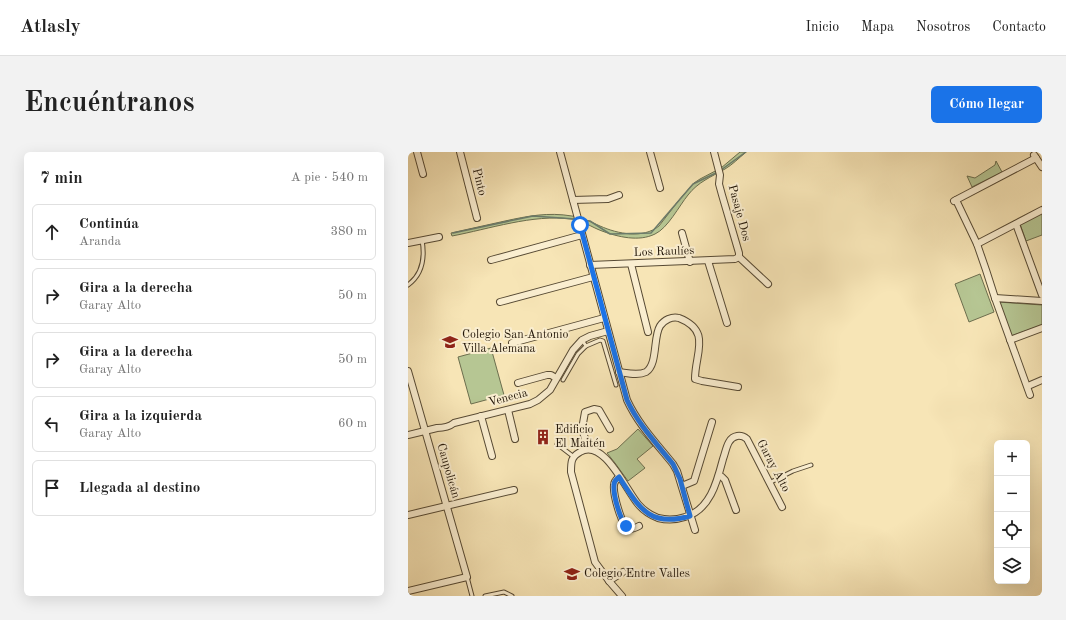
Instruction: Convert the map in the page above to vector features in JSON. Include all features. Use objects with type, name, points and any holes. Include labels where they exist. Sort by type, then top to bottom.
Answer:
[{"type":"street","points":[[417,152],[423,174]]},
{"type":"street","name":"Pinto","points":[[460,152],[477,218]]},
{"type":"street","points":[[560,152],[627,400],[643,427],[677,471],[695,530]]},
{"type":"street","points":[[650,152],[660,188]]},
{"type":"street","name":"Pasaje Dos","points":[[714,152],[720,176],[722,195],[739,257]]},
{"type":"street","points":[[1030,395],[976,244],[955,201],[1035,157],[1042,167]]},
{"type":"street","points":[[573,200],[608,199],[619,195]]},
{"type":"street","points":[[976,244],[1042,210]]},
{"type":"street","points":[[1016,224],[1042,295]]},
{"type":"street","points":[[682,233],[690,262]]},
{"type":"street","points":[[491,260],[582,236]]},
{"type":"street","points":[[408,243],[439,237]]},
{"type":"street","points":[[739,257],[768,284]]},
{"type":"street","name":"Los Raulíes","points":[[590,266],[708,261],[735,259],[739,257]]},
{"type":"street","points":[[708,261],[727,323]]},
{"type":"street","points":[[631,264],[648,332]]},
{"type":"street","points":[[500,302],[593,277]]},
{"type":"street","points":[[995,298],[1042,301]]},
{"type":"street","points":[[619,372],[638,374],[646,372],[652,362],[659,328],[667,319],[676,317],[689,323],[697,332],[699,338],[700,344],[695,379],[738,386]]},
{"type":"street","points":[[512,343],[604,318]]},
{"type":"street","points":[[1010,340],[1042,328]]},
{"type":"street","name":"Venecia","points":[[408,435],[442,428],[454,423],[530,404],[538,400],[550,390],[559,379],[573,350],[582,340],[608,330]]},
{"type":"street","name":"Caupolicán","points":[[408,370],[424,431],[467,577]]},
{"type":"street","points":[[518,384],[547,375],[559,379]]},
{"type":"street","points":[[1028,386],[1042,380]]},
{"type":"street","points":[[610,429],[599,410],[594,409],[585,412],[582,429],[588,448],[576,454],[571,460],[571,472],[595,562],[622,596]]},
{"type":"street","points":[[508,410],[515,438]]},
{"type":"street","points":[[481,416],[492,456]]},
{"type":"street","points":[[682,486],[692,482],[695,478],[712,422]]},
{"type":"street","name":"Garay Alto","points":[[588,448],[601,454],[608,460],[637,503],[646,512],[658,518],[671,520],[690,516],[698,512],[706,503],[719,475],[730,440],[737,436],[742,436],[747,439],[782,507]]},
{"type":"street","points":[[719,475],[724,480],[736,510]]},
{"type":"street","points":[[619,477],[615,481],[615,498],[624,524],[631,529],[639,526]]},
{"type":"street","points":[[408,515],[514,490]]},
{"type":"street","points":[[609,581],[623,572]]},
{"type":"street","points":[[408,591],[467,577]]},
{"type":"lane","points":[[408,285],[418,274],[423,261],[422,240]]},
{"type":"lane","points":[[582,340],[586,346]]},
{"type":"lane","points":[[559,379],[586,346],[600,340],[603,341],[616,385]]},
{"type":"lane","points":[[557,444],[574,457]]},
{"type":"lane","points":[[769,483],[793,471],[811,465]]},
{"type":"lane","points":[[467,577],[472,596]]},
{"type":"lane","points":[[485,596],[504,592],[512,596]]},
{"type":"green space","points":[[740,152],[746,152],[728,167],[705,180],[692,190],[660,231],[642,238],[622,237],[602,231],[579,221],[556,218],[526,220],[452,236],[451,233],[538,215],[555,214],[579,217],[607,229],[622,233],[646,233],[659,226],[694,183],[721,168]]},
{"type":"green space","points":[[996,161],[1002,172],[972,187],[967,176],[975,178],[995,165]]},
{"type":"green space","points":[[1042,213],[1042,235],[1026,241],[1020,224]]},
{"type":"green space","points":[[980,274],[994,312],[969,322],[955,284]]},
{"type":"green space","points":[[998,302],[1042,305],[1042,325],[1011,336]]},
{"type":"green space","points":[[491,348],[504,395],[471,404],[458,357]]},
{"type":"green space","points":[[638,429],[653,446],[637,459],[645,468],[628,481],[607,453],[617,449]]},
{"type":"waterway","points":[[721,170],[746,152]]},
{"type":"waterway","points":[[581,220],[590,221],[610,234],[651,233],[693,184],[718,172]]},
{"type":"waterway","points":[[453,233],[533,216],[575,219]]},
{"type":"place","name":"Colegio San Antonio Villa Alemana","points":[[450,342]]},
{"type":"place","name":"Edificio El Maitén","points":[[543,437]]},
{"type":"place","name":"Colegio Entre Valles","points":[[572,574]]},
{"type":"route","points":[[580,225],[627,400],[635,417],[677,471],[690,516],[671,520],[658,518],[646,512],[637,503],[619,477],[614,484],[615,498],[620,515],[626,526]]}]
